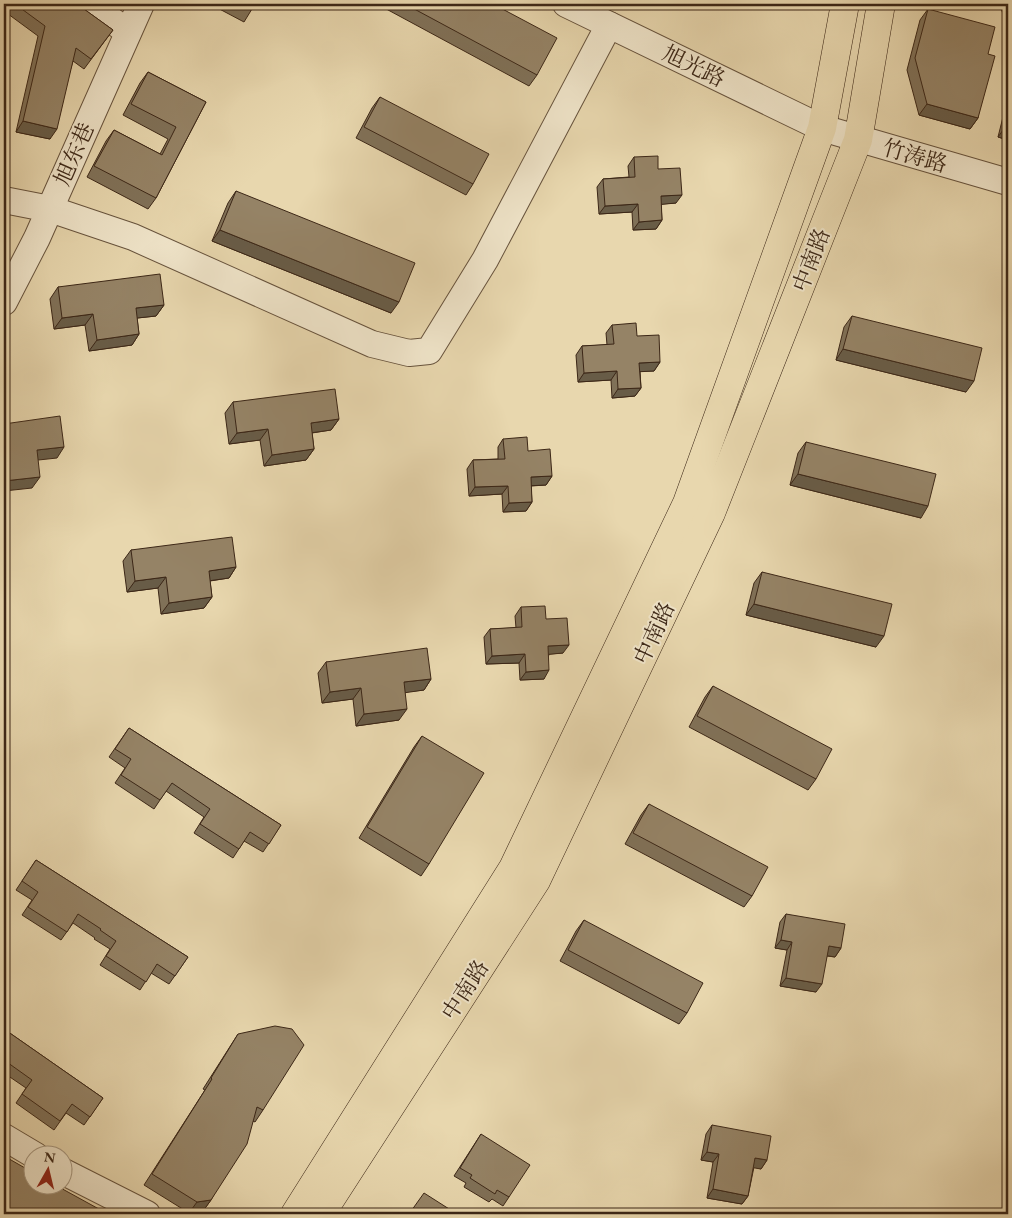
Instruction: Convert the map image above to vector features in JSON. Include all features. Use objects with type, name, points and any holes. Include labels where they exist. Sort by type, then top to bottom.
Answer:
[{"type":"main road","name":"中南路","points":[[295,1214],[513,868],[687,503],[822,128],[845,4]]},
{"type":"main road","name":"中南路","points":[[321,1214],[536,881],[711,513],[858,140],[881,4]]},
{"type":"street","points":[[89,4],[128,32]]},
{"type":"street","name":"旭东巷","points":[[4,302],[50,209],[141,4]]},
{"type":"street","name":"旭光路","points":[[566,4],[822,128]]},
{"type":"street","points":[[4,200],[50,209],[133,237],[372,344],[409,353],[429,351],[485,260],[609,24]]},
{"type":"street","name":"竹涛路","points":[[822,128],[1008,182]]},
{"type":"street","points":[[4,1136],[22,1147]]},
{"type":"street","points":[[72,1176],[147,1214]]},
{"type":"building","points":[[15,4],[77,4],[113,30],[91,59],[76,48],[57,129],[23,121],[45,26]]},
{"type":"building","points":[[239,4],[255,4],[251,10]]},
{"type":"building","points":[[405,4],[493,4],[557,38],[537,75]]},
{"type":"building","points":[[928,9],[995,27],[988,54],[995,56],[978,118],[927,104],[915,58]]},
{"type":"building","points":[[148,72],[206,102],[156,198],[94,166],[114,130],[162,155],[176,127],[131,104]]},
{"type":"building","points":[[380,97],[489,154],[473,184],[364,127]]},
{"type":"building","points":[[658,156],[658,169],[680,168],[682,195],[661,196],[662,220],[639,222],[638,204],[605,206],[603,179],[635,177],[634,157]]},
{"type":"building","points":[[236,191],[415,263],[399,302],[220,230]]},
{"type":"building","points":[[160,274],[164,305],[136,308],[139,334],[97,340],[93,314],[62,318],[58,287]]},
{"type":"building","points":[[852,316],[982,348],[974,381],[843,349]]},
{"type":"building","points":[[636,323],[637,336],[659,335],[660,362],[639,363],[641,388],[618,389],[617,371],[584,373],[582,346],[614,344],[612,325]]},
{"type":"building","points":[[335,389],[339,419],[311,423],[314,449],[272,455],[268,429],[237,433],[233,402]]},
{"type":"building","points":[[60,416],[64,447],[37,450],[40,477],[4,481],[4,424]]},
{"type":"building","points":[[527,437],[528,451],[550,449],[552,476],[531,477],[532,502],[509,503],[508,486],[475,487],[473,460],[505,459],[503,439]]},
{"type":"building","points":[[806,442],[936,474],[928,506],[798,474]]},
{"type":"building","points":[[232,537],[236,567],[209,571],[212,597],[169,603],[166,577],[135,581],[131,550]]},
{"type":"building","points":[[762,572],[892,604],[884,636],[754,604]]},
{"type":"building","points":[[545,606],[546,619],[567,618],[569,645],[548,646],[549,670],[526,672],[525,654],[492,656],[490,629],[522,627],[521,607]]},
{"type":"building","points":[[427,648],[431,679],[404,682],[407,709],[364,714],[361,688],[330,692],[326,662]]},
{"type":"building","points":[[713,686],[832,749],[816,779],[697,716]]},
{"type":"building","points":[[129,728],[281,825],[269,844],[250,832],[239,849],[200,824],[210,809],[172,783],[160,800],[121,775],[131,759],[115,749]]},
{"type":"building","points":[[422,736],[484,773],[429,864],[367,827]]},
{"type":"building","points":[[649,804],[768,867],[752,896],[633,833]]},
{"type":"building","points":[[36,860],[188,957],[175,976],[157,964],[146,982],[106,956],[116,941],[78,914],[67,932],[28,907],[38,892],[22,881]]},
{"type":"building","points":[[786,914],[845,924],[841,948],[829,946],[822,984],[786,978],[792,942],[781,940]]},
{"type":"building","points":[[584,920],[703,983],[687,1013],[568,950]]},
{"type":"building","points":[[275,1026],[292,1029],[304,1045],[263,1110],[257,1107],[247,1144],[211,1200],[197,1202],[152,1174],[238,1034]]},
{"type":"building","points":[[4,1029],[103,1098],[90,1117],[72,1104],[60,1121],[22,1094],[32,1080],[4,1060]]},
{"type":"building","points":[[712,1125],[771,1136],[767,1160],[755,1158],[748,1196],[713,1189],[719,1154],[707,1152]]},
{"type":"building","points":[[481,1134],[530,1165],[509,1197],[497,1190],[495,1194],[470,1178],[472,1175],[460,1168]]},
{"type":"building","points":[[4,1156],[22,1166],[22,1196],[72,1196],[72,1194],[108,1214],[4,1214]]},
{"type":"building","points":[[424,1193],[457,1214],[409,1214]]}]
